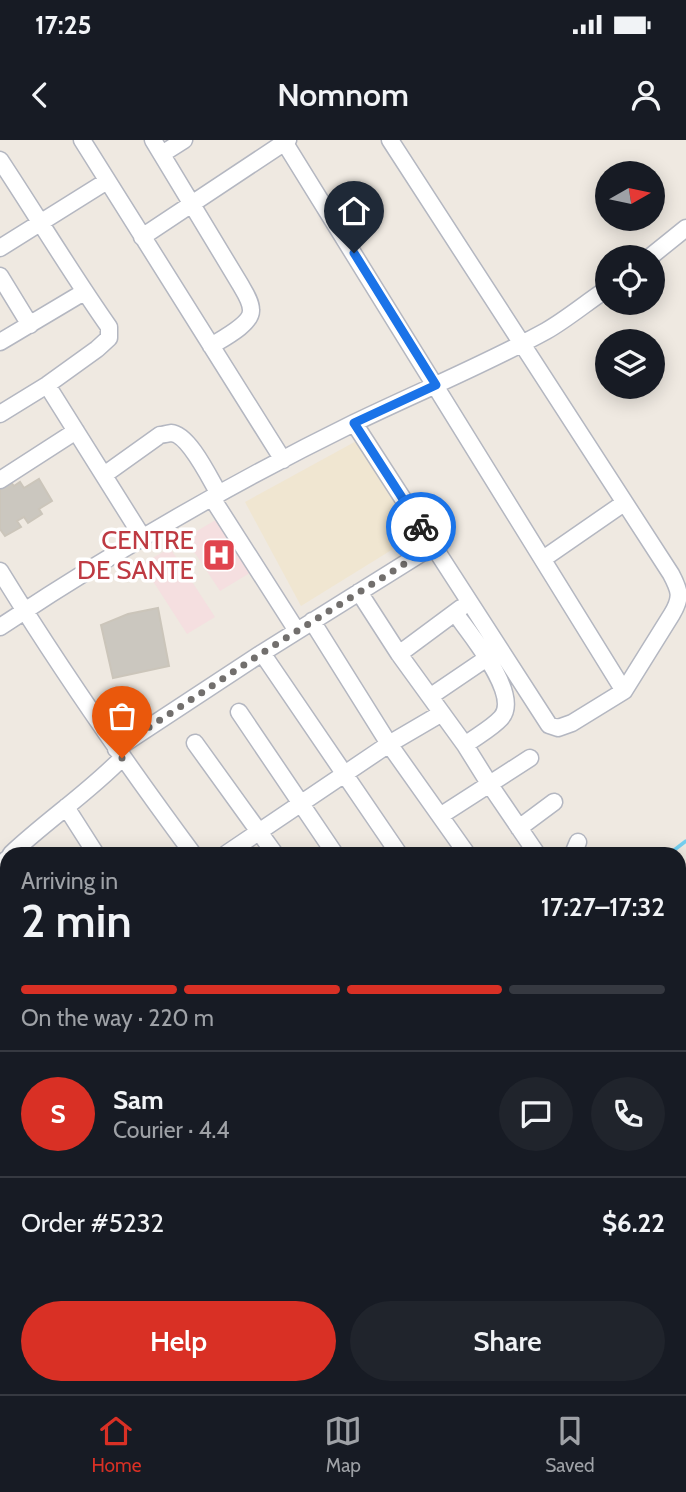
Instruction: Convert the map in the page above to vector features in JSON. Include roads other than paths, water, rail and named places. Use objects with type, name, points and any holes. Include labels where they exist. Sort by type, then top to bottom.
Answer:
[{"type":"street","points":[[82,140],[283,460]]},
{"type":"street","points":[[153,140],[250,305],[250,318],[211,346]]},
{"type":"street","points":[[162,154],[184,140]]},
{"type":"street","points":[[354,423],[544,719],[558,728],[572,723],[624,691],[678,604],[679,590],[390,140]]},
{"type":"street","points":[[142,237],[285,141],[624,691]]},
{"type":"street","points":[[0,160],[109,327],[109,338],[97,349],[0,414]]},
{"type":"street","points":[[0,248],[107,181]]},
{"type":"street","points":[[665,245],[686,228]]},
{"type":"street","points":[[0,276],[30,325]]},
{"type":"street","points":[[0,342],[84,292]]},
{"type":"street","points":[[0,627],[216,496],[354,423],[521,344],[558,324],[595,298]]},
{"type":"street","points":[[47,385],[143,538]]},
{"type":"street","points":[[0,480],[76,431]]},
{"type":"street","points":[[104,475],[160,435],[171,433],[181,437],[192,449],[216,496],[297,631]]},
{"type":"street","points":[[543,559],[624,503]]},
{"type":"street","points":[[18,847],[106,774],[119,753],[262,653],[433,546]]},
{"type":"street","points":[[0,571],[119,753],[187,847]]},
{"type":"street","points":[[359,592],[399,654],[466,744],[532,847]]},
{"type":"street","points":[[399,654],[469,602]]},
{"type":"street","points":[[455,612],[501,682],[507,700],[501,718],[466,744]]},
{"type":"street","points":[[312,621],[389,744],[440,816],[457,847]]},
{"type":"street","points":[[262,653],[393,847]]},
{"type":"street","points":[[431,696],[486,658]]},
{"type":"street","points":[[239,712],[330,847]]},
{"type":"street","points":[[236,847],[389,744],[442,713]]},
{"type":"street","points":[[195,743],[270,847]]},
{"type":"street","points":[[440,816],[530,758]]},
{"type":"street","points":[[519,828],[554,802]]},
{"type":"street","points":[[66,807],[92,847]]},
{"type":"waterway","points":[[678,847],[686,841]]},
{"type":"place","name":"CENTRE DE SANTE","points":[[219,555]]}]
